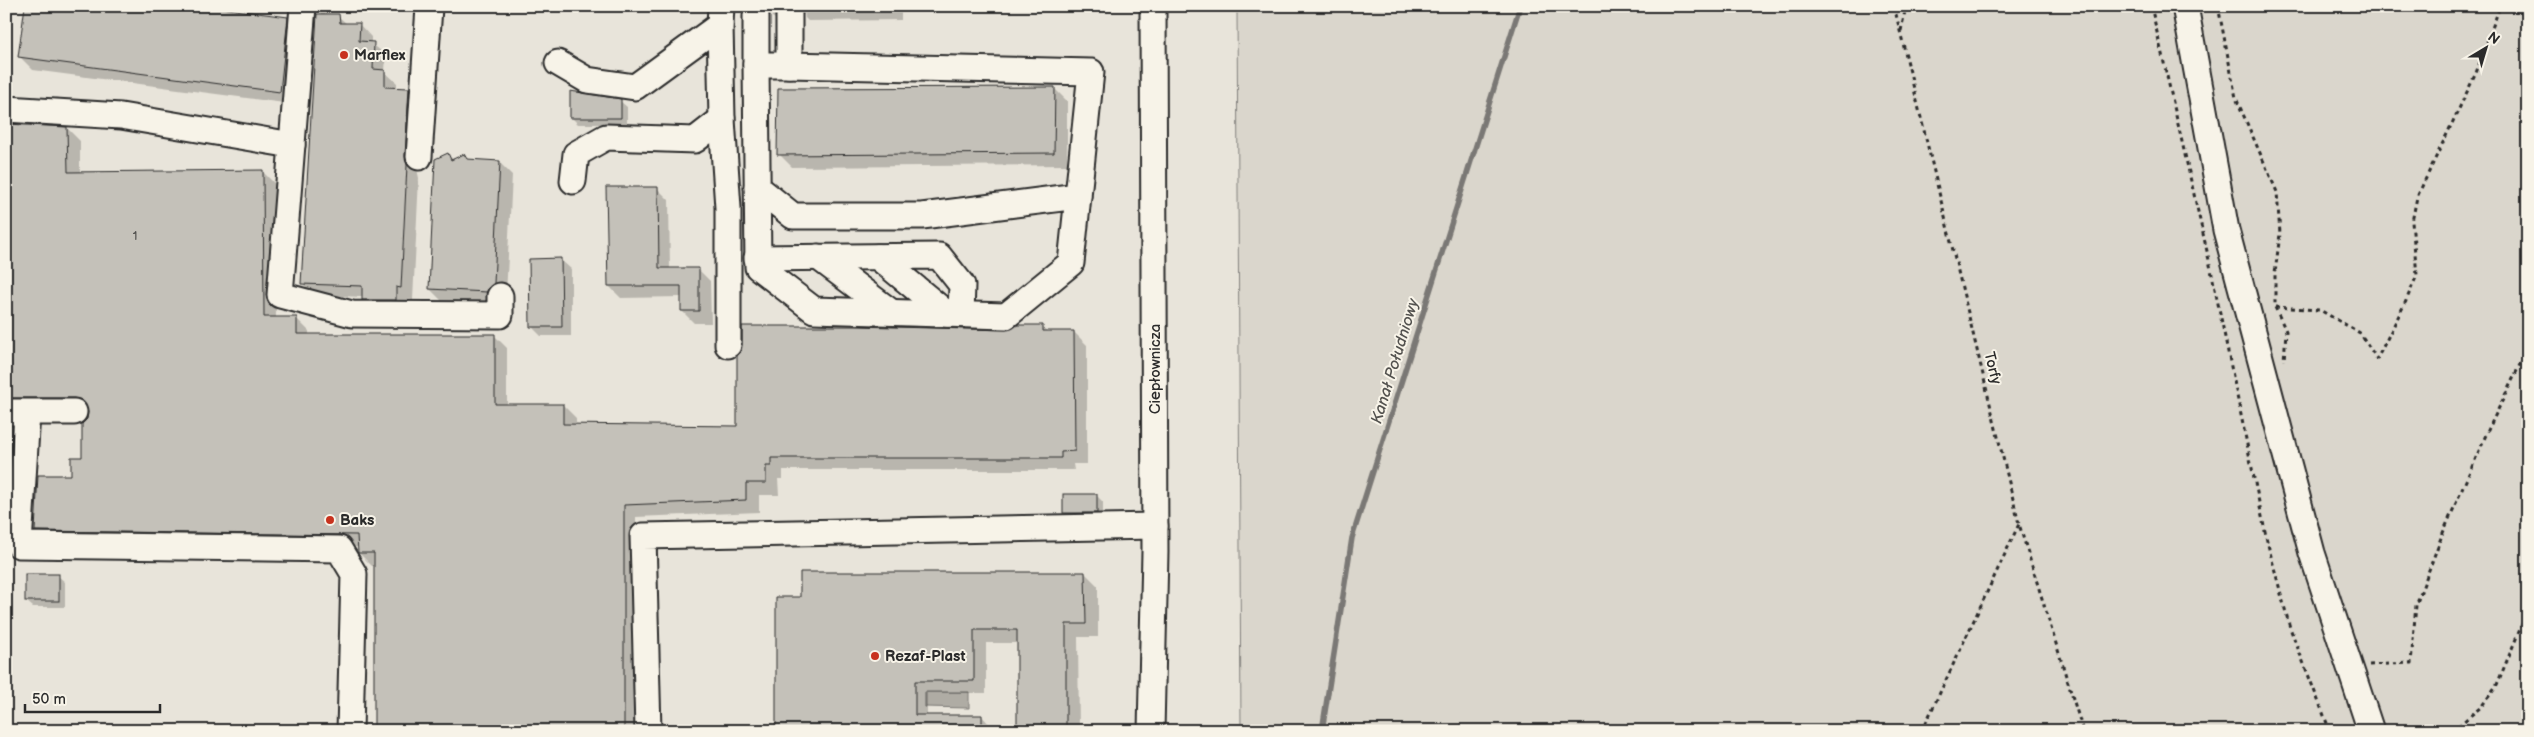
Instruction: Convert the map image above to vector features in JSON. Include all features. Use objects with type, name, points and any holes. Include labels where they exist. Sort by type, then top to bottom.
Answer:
[{"type":"street","points":[[303,6],[280,295],[352,314],[500,315],[500,296]]},
{"type":"street","points":[[419,156],[426,6]]},
{"type":"street","points":[[789,6],[789,65]]},
{"type":"street","name":"Ciepłownicza","points":[[1151,731],[1155,526],[1153,6]]},
{"type":"street","points":[[2185,6],[2226,230],[2312,553],[2372,731]]},
{"type":"street","points":[[558,63],[587,80],[635,87],[721,16]]},
{"type":"street","points":[[721,16],[722,119],[728,208],[728,345]]},
{"type":"street","points":[[756,16],[756,65],[757,187],[757,258],[758,267],[814,310],[1006,316],[1071,262],[1091,72],[756,65]]},
{"type":"street","points":[[6,109],[121,116],[292,145]]},
{"type":"street","points":[[573,181],[576,154],[606,137],[695,140],[722,119]]},
{"type":"street","points":[[757,187],[793,216],[922,216],[1078,196]]},
{"type":"street","points":[[757,258],[939,256],[962,285],[954,314]]},
{"type":"street","points":[[818,257],[890,312]]},
{"type":"street","points":[[878,257],[954,314]]},
{"type":"street","points":[[74,412],[17,412],[18,545],[339,549],[354,574],[350,731]]},
{"type":"street","points":[[648,731],[644,536],[1155,526]]},
{"type":"path","name":"Torfy","points":[[1894,6],[2019,524],[2083,731]]},
{"type":"path","points":[[1900,34],[1906,6]]},
{"type":"path","points":[[2151,6],[2209,260],[2266,541],[2290,628],[2330,731]]},
{"type":"path","points":[[2218,6],[2236,98],[2277,192],[2280,234],[2275,273],[2275,307],[2286,331],[2284,366]]},
{"type":"path","points":[[2275,307],[2320,310],[2360,333],[2377,359],[2417,275],[2412,222],[2417,197],[2476,73],[2500,6]]},
{"type":"path","points":[[2350,666],[2411,663],[2416,605],[2419,596],[2442,535],[2489,428],[2528,348]]},
{"type":"path","points":[[1922,731],[2019,524]]},
{"type":"path","points":[[2452,731],[2481,707],[2496,686],[2528,610]]},
{"type":"shaded area","points":[[6,6],[1237,6],[1241,731],[6,731]]},
{"type":"shaded area","points":[[1237,6],[2528,6],[2528,731],[1241,731]]},
{"type":"shaded area","points":[[925,692],[969,692],[969,708],[925,707]]},
{"type":"building","points":[[25,6],[205,6],[288,17],[280,92],[18,57]]},
{"type":"building","points":[[317,14],[339,14],[340,23],[360,23],[359,41],[374,42],[373,69],[385,70],[385,87],[409,88],[401,288],[396,287],[396,300],[362,300],[362,286],[301,284]]},
{"type":"building","points":[[1055,87],[1054,153],[777,155],[778,88]]},
{"type":"building","points":[[570,91],[621,99],[621,118],[570,118]]},
{"type":"building","name":"Baks","points":[[6,124],[67,127],[68,172],[263,170],[264,317],[297,317],[297,334],[495,334],[495,404],[563,404],[563,424],[737,426],[737,356],[742,345],[742,326],[856,326],[1006,330],[1017,325],[1043,325],[1043,331],[1074,331],[1075,451],[1061,452],[1061,458],[771,458],[771,466],[766,466],[766,483],[746,483],[746,500],[624,505],[624,731],[374,731],[374,553],[358,553],[357,535],[35,531],[38,475],[71,475],[71,457],[82,457],[82,424],[87,419],[88,412],[82,400],[74,398],[6,398]]},
{"type":"building","points":[[448,153],[451,160],[464,154],[467,159],[500,161],[494,283],[487,292],[429,289],[435,159]]},
{"type":"building","points":[[606,187],[658,187],[659,268],[699,268],[699,311],[681,311],[681,286],[608,286]]},
{"type":"building","points":[[561,258],[562,327],[530,327],[529,259]]},
{"type":"building","points":[[1063,494],[1097,494],[1097,513],[1063,513]]},
{"type":"building","name":"Rezaf-Plast","points":[[800,572],[1085,572],[1086,624],[1066,624],[1066,731],[1017,731],[1017,630],[974,630],[974,681],[915,681],[915,715],[982,715],[982,731],[776,731],[776,597],[800,597]]},
{"type":"building","points":[[25,574],[59,574],[59,601],[25,601]]},
{"type":"waterway","name":"Kanał Południowy","points":[[1322,731],[1352,538],[1520,6]]},
{"type":"place","name":"Marflex","points":[[344,55]]},
{"type":"place","name":"Baks","points":[[330,520]]},
{"type":"place","name":"Rezaf-Plast","points":[[875,656]]}]
